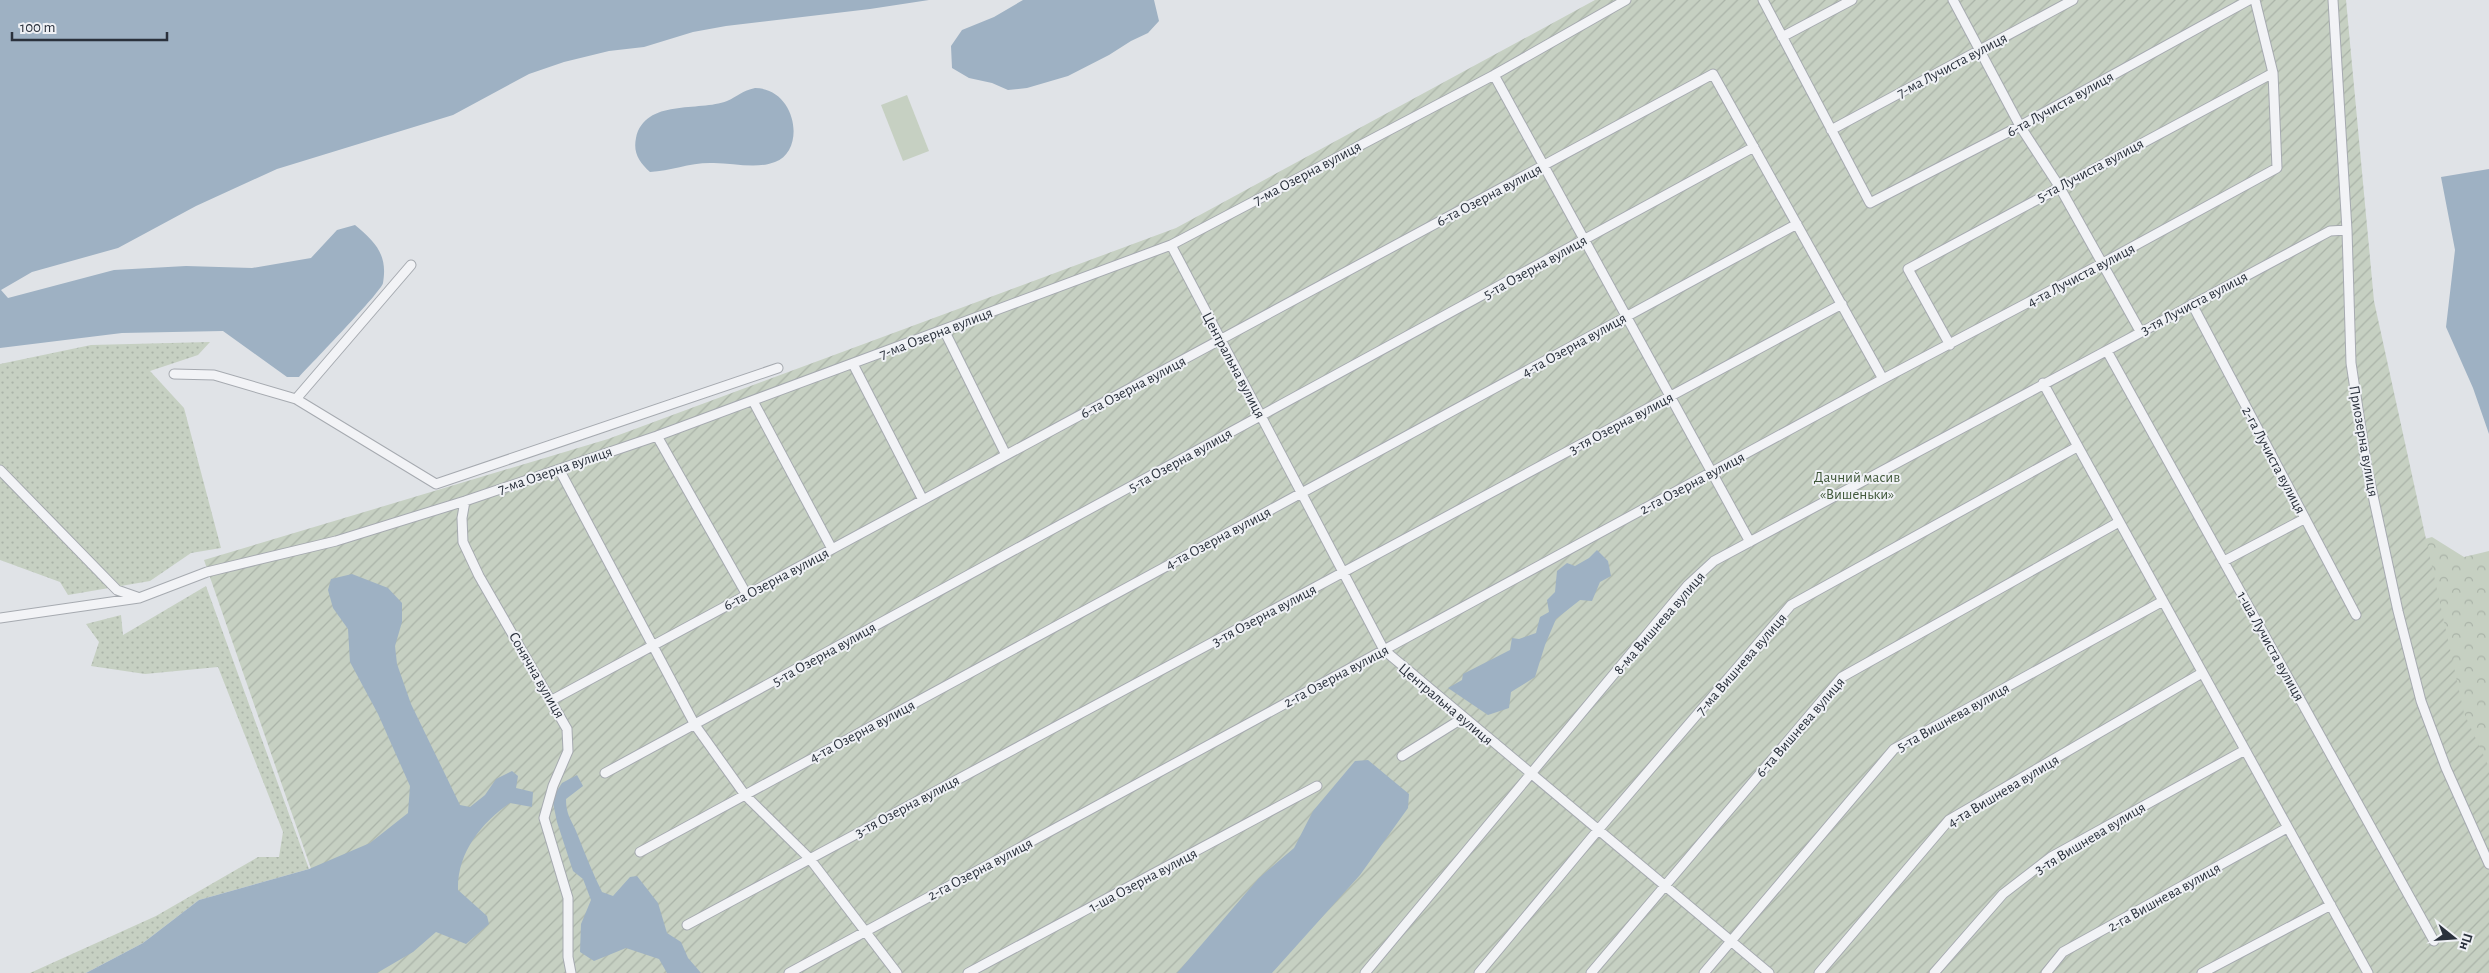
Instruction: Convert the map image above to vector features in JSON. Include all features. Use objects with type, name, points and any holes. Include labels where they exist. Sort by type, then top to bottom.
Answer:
[{"type":"street","name":"7-ма Озерна вулиця","points":[[0,618],[139,598],[207,572],[336,540],[465,501],[657,436],[1171,245],[1494,75],[1626,0]]},
{"type":"street","points":[[1763,0],[1831,130]]},
{"type":"street","points":[[1782,37],[1852,0]]},
{"type":"street","points":[[1953,0],[2020,126],[2059,186],[2140,331]]},
{"type":"street","name":"7-ма Лучиста вулиця","points":[[1831,130],[2073,0]]},
{"type":"street","name":"6-та Лучиста вулиця","points":[[1831,130],[1870,203],[2020,126],[2249,0]]},
{"type":"street","points":[[2255,0],[2273,73]]},
{"type":"street","name":"Приозерна вулиця","points":[[2332,0],[2347,230],[2351,363],[2367,468],[2398,611],[2421,701],[2446,768],[2489,864]]},
{"type":"street","name":"4-та Лучиста вулиця","points":[[1883,379],[1950,345],[2278,168],[2273,73]]},
{"type":"street","name":"5-та Лучиста вулиця","points":[[1950,345],[1908,269],[2059,186],[2273,73]]},
{"type":"street","name":"6-та Озерна вулиця","points":[[552,700],[1713,74],[1754,147]]},
{"type":"street","points":[[1494,75],[1750,542]]},
{"type":"street","points":[[1754,147],[1883,379]]},
{"type":"street","name":"5-та Озерна вулиця","points":[[605,773],[1754,147]]},
{"type":"street","name":"4-та Озерна вулиця","points":[[640,852],[1797,224]]},
{"type":"street","name":"3-тя Лучиста вулиця","points":[[2042,383],[2107,351],[2140,331],[2330,230],[2347,230]]},
{"type":"street","name":"Центральна вулиця","points":[[1171,245],[1384,650],[1769,973]]},
{"type":"street","points":[[296,400],[411,265]]},
{"type":"street","name":"3-тя Озерна вулиця","points":[[686,925],[1842,304]]},
{"type":"street","name":"2-га Лучиста вулиця","points":[[2192,304],[2356,615]]},
{"type":"street","points":[[944,330],[1006,455]]},
{"type":"street","name":"1-ша Лучиста вулиця","points":[[2107,351],[2434,941]]},
{"type":"street","points":[[853,364],[923,500]]},
{"type":"street","points":[[174,374],[214,375],[296,400],[436,484],[778,368]]},
{"type":"street","name":"2-га Озерна вулиця","points":[[789,973],[1883,379]]},
{"type":"street","points":[[2042,383],[2368,973]]},
{"type":"street","name":"8-ма Вишнева вулиця","points":[[1364,973],[1688,585],[1714,562],[2042,383]]},
{"type":"street","points":[[753,401],[832,549]]},
{"type":"street","points":[[657,436],[747,595]]},
{"type":"street","name":"7-ма Вишнева вулиця","points":[[1479,973],[1598,830],[1791,605],[2078,447]]},
{"type":"street","points":[[559,468],[695,724],[745,795],[810,859],[897,973]]},
{"type":"street","points":[[0,470],[118,590],[139,598]]},
{"type":"street","name":"Сонячна вулиця","points":[[465,501],[462,518],[463,542],[479,576],[567,729],[568,751],[553,786],[544,818],[568,898],[568,957],[571,973]]},
{"type":"street","points":[[2224,561],[2304,519]]},
{"type":"street","name":"6-та Вишнева вулиця","points":[[1591,973],[1842,676],[2119,522]]},
{"type":"street","name":"5-та Вишнева вулиця","points":[[1704,973],[1894,749],[2163,601]]},
{"type":"street","name":"4-та Вишнева вулиця","points":[[1819,973],[1949,820],[2202,673]]},
{"type":"street","points":[[1402,756],[1463,718]]},
{"type":"street","name":"3-тя Вишнева вулиця","points":[[1934,973],[2003,894],[2052,857],[2245,750]]},
{"type":"street","name":"1-ша Озерна вулиця","points":[[968,973],[1317,786]]},
{"type":"street","name":"2-га Вишнева вулиця","points":[[2046,973],[2064,952],[2287,828]]},
{"type":"street","points":[[2202,973],[2330,906]]},
{"type":"green space","name":"Дачний масив «Вишеньки»","points":[[1595,0],[2346,0],[2374,301],[2464,713],[2489,767],[2489,973],[94,973],[317,886],[204,560],[608,439],[1176,228]]},
{"type":"green space","points":[[907,95],[929,151],[903,161],[881,105]]},
{"type":"green space","points":[[210,342],[198,355],[150,371],[184,408],[221,548],[191,553],[150,581],[68,595],[60,582],[0,560],[0,364],[91,345]]},
{"type":"green space","points":[[2432,537],[2464,557],[2489,551],[2489,832],[2403,545]]},
{"type":"green space","points":[[206,586],[309,869],[199,900],[143,943],[86,973],[30,973],[156,916],[258,857],[279,857],[283,832],[218,667],[145,674],[91,666],[99,642],[86,624],[121,615],[123,635]]},
{"type":"water","points":[[0,0],[929,0],[726,26],[693,32],[644,47],[609,51],[564,62],[529,74],[453,115],[277,169],[196,206],[118,248],[32,272],[1,290],[8,298],[114,270],[186,266],[252,268],[311,258],[337,230],[355,225],[369,237],[382,256],[384,264],[383,283],[359,313],[299,377],[287,377],[223,331],[122,333],[0,348]]},
{"type":"water","points":[[1023,0],[1154,0],[1159,21],[1148,33],[1068,76],[1027,88],[1008,90],[992,83],[969,78],[952,68],[951,46],[962,30],[994,17]]},
{"type":"water","points":[[755,88],[769,91],[780,98],[788,108],[792,120],[794,133],[791,145],[785,155],[775,162],[751,166],[702,163],[650,172],[640,161],[635,148],[636,138],[641,125],[650,117],[674,109],[727,101]]},
{"type":"water","points":[[2489,169],[2489,434],[2473,388],[2446,327],[2455,250],[2441,177]]},
{"type":"water","points":[[1597,550],[1608,561],[1611,576],[1600,582],[1592,601],[1580,600],[1556,619],[1535,677],[1511,692],[1509,708],[1488,715],[1448,688],[1462,680],[1463,674],[1510,650],[1512,638],[1519,639],[1536,633],[1540,617],[1549,612],[1547,600],[1555,592],[1557,571],[1567,563],[1575,566],[1589,558]]},
{"type":"water","points":[[352,574],[388,588],[402,603],[402,622],[395,646],[397,664],[411,704],[460,805],[470,807],[485,795],[496,779],[512,771],[518,776],[516,788],[533,792],[532,807],[510,803],[490,820],[466,851],[459,876],[458,890],[487,916],[489,924],[466,944],[436,932],[413,952],[377,973],[86,973],[143,943],[199,900],[309,869],[370,843],[408,813],[410,786],[378,714],[350,662],[348,629],[333,608],[328,590],[331,579]]},
{"type":"water","points":[[1368,760],[1409,794],[1408,808],[1360,875],[1272,973],[1177,973],[1259,878],[1294,848],[1313,811],[1355,761]]},
{"type":"water","points":[[577,775],[583,786],[566,799],[568,815],[602,892],[613,896],[630,877],[637,876],[658,903],[667,933],[681,942],[688,958],[701,973],[667,973],[659,959],[626,948],[594,961],[580,952],[581,924],[591,900],[583,879],[573,871],[557,822],[552,798],[562,783]]}]
